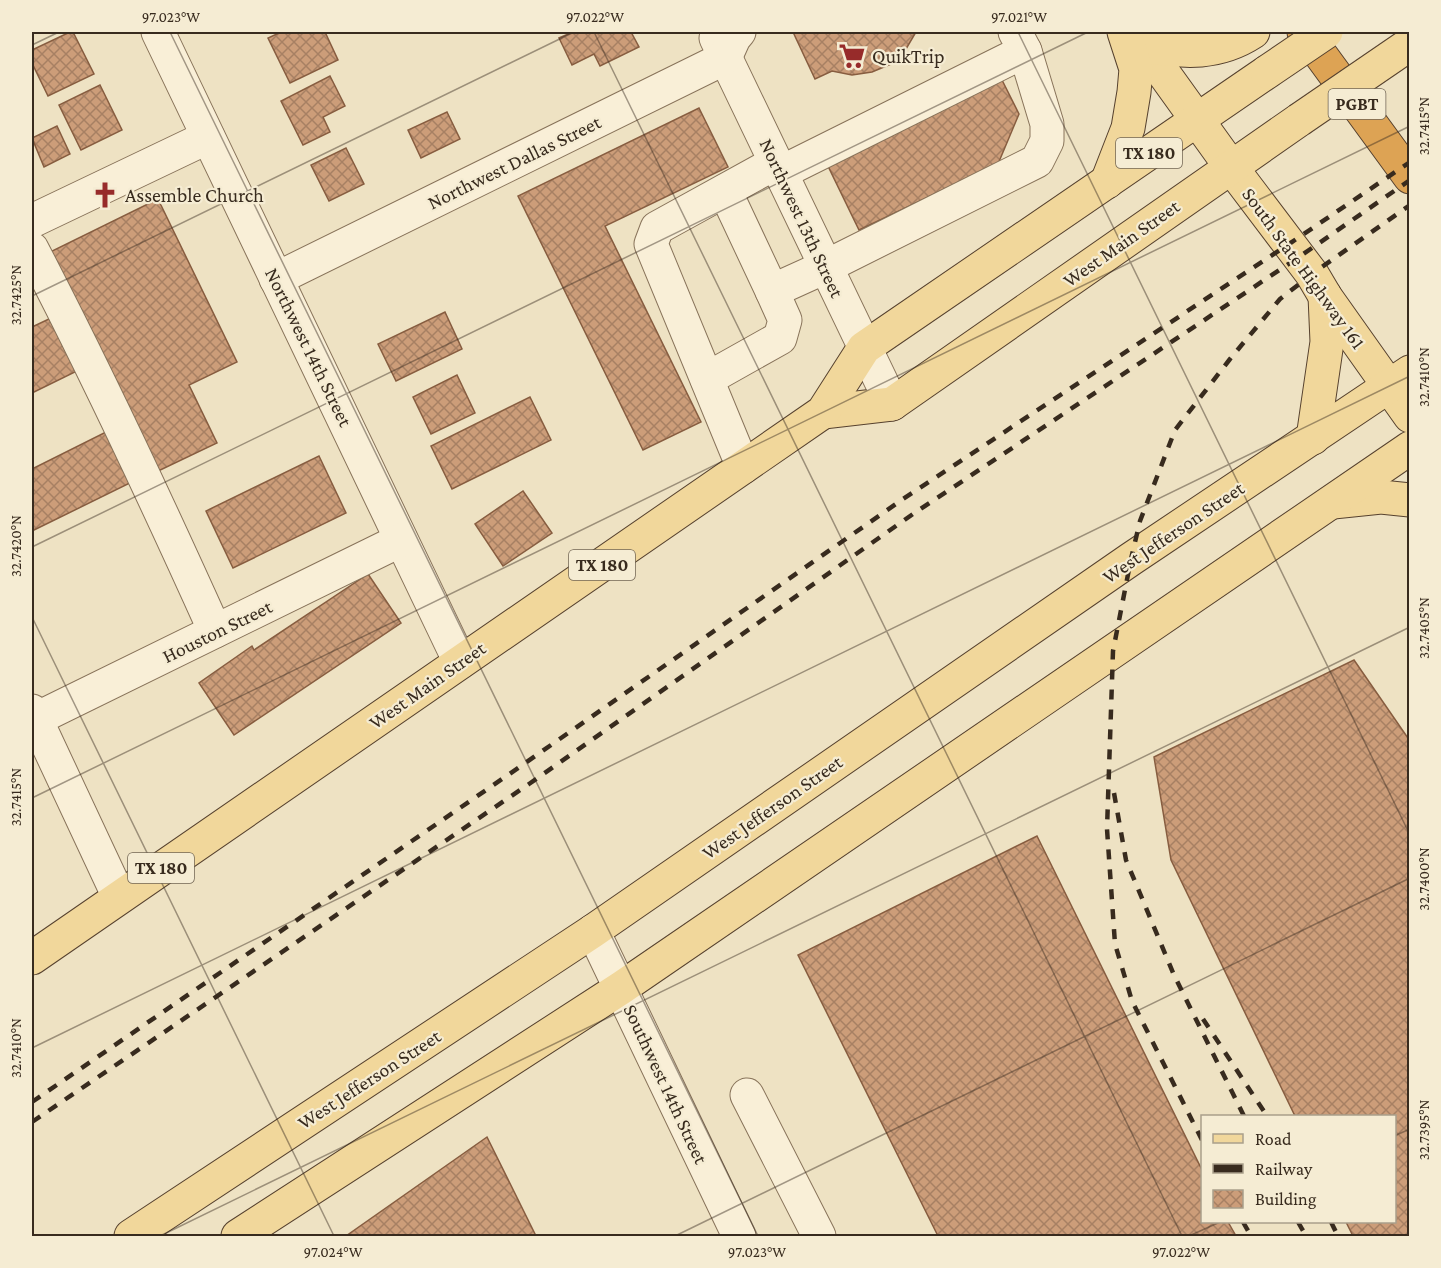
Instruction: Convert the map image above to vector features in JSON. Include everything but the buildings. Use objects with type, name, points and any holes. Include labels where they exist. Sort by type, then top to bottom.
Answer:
[{"type":"highway","name":"PGBT","points":[[1304,32],[1410,177]]},
{"type":"main road","name":"West Main Street","points":[[32,958],[823,412],[864,348],[1326,32]]},
{"type":"main road","points":[[1107,182],[1128,129],[1136,69],[1135,37],[1187,52],[1216,48],[1248,35]]},
{"type":"main road","name":"South State Highway 161","points":[[1135,37],[1312,274],[1325,296],[1399,379],[1410,416]]},
{"type":"main road","name":"West Main Street","points":[[823,412],[892,404],[1410,44]]},
{"type":"main road","points":[[1313,438],[1327,342],[1325,296]]},
{"type":"main road","name":"West Jefferson Street","points":[[131,1236],[593,931],[1131,559],[1399,379]]},
{"type":"main road","points":[[238,1236],[621,988],[1410,448]]},
{"type":"main road","points":[[1328,503],[1381,497],[1410,500]]},
{"type":"street","name":"Northwest 14th Street","points":[[158,32],[460,662]]},
{"type":"street","name":"Northwest 13th Street","points":[[726,40],[778,168],[892,404]]},
{"type":"street","name":"Northwest Dallas Street","points":[[276,279],[726,40]]},
{"type":"street","points":[[743,467],[651,244],[657,228],[725,191],[778,168],[1020,41],[1047,124],[1047,141],[1037,161],[825,267],[771,291]]},
{"type":"street","points":[[32,221],[208,137]]},
{"type":"street","points":[[707,379],[780,339],[785,320],[725,191]]},
{"type":"street","points":[[32,249],[134,455],[215,631]]},
{"type":"street","name":"Houston Street","points":[[33,717],[402,540]]},
{"type":"street","points":[[33,717],[119,897]]},
{"type":"street","name":"Southwest 14th Street","points":[[593,931],[739,1236]]},
{"type":"street","points":[[747,1095],[819,1236]]},
{"type":"railway","points":[[32,1102],[521,766],[903,499],[1410,162]]},
{"type":"railway","points":[[32,1122],[529,784],[913,514],[1299,257],[1410,180]]},
{"type":"railway","points":[[1201,1138],[1132,1001],[1115,944],[1107,829],[1113,651],[1131,559],[1140,521],[1175,430],[1230,359],[1280,299],[1410,205]]},
{"type":"railway","points":[[1114,793],[1126,860],[1174,975],[1244,1115]]},
{"type":"railway","points":[[1203,1019],[1266,1115]]},
{"type":"railway","points":[[1244,1223],[1251,1236]]},
{"type":"railway","points":[[1299,1223],[1306,1236]]},
{"type":"railway","points":[[1332,1223],[1338,1236]]},
{"type":"place","name":"QuikTrip","points":[[852,56]]},
{"type":"place","name":"Assemble Church","points":[[105,195]]}]
